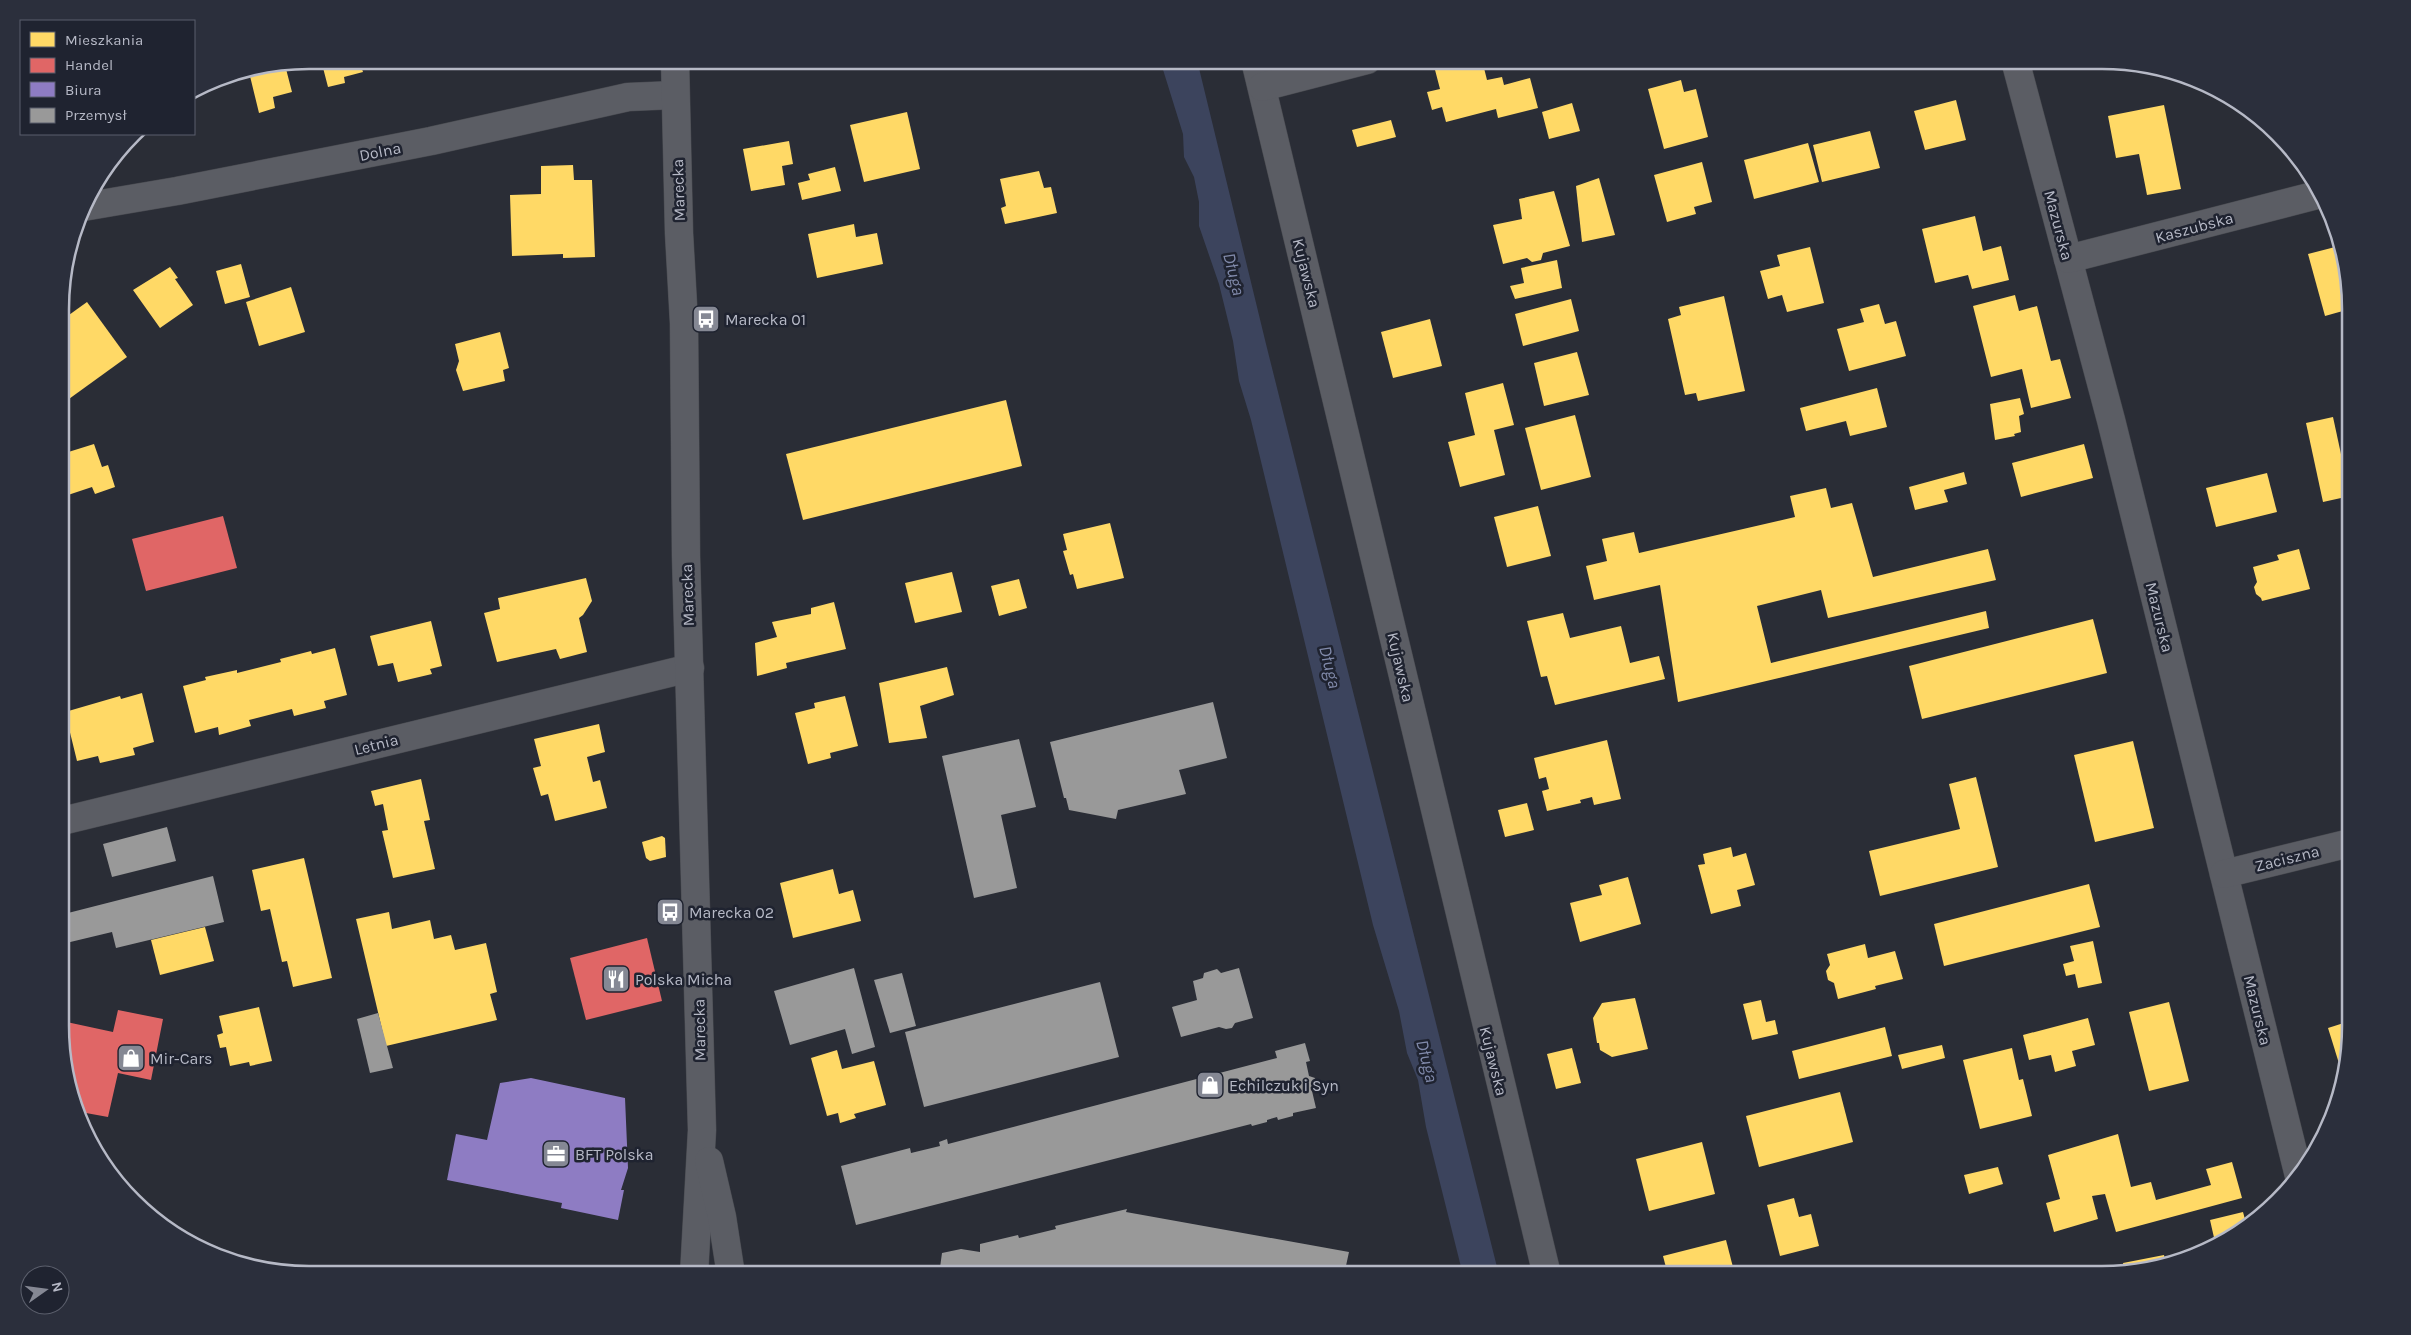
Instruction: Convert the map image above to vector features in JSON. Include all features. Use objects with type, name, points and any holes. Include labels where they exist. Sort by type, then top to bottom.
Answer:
[{"type":"street","name":"Marecka","points":[[675,69],[684,322],[686,556],[702,1130],[694,1266]]},
{"type":"street","name":"Kujawska","points":[[1258,69],[1545,1266]]},
{"type":"street","points":[[1262,87],[1332,69]]},
{"type":"street","name":"Mazurska","points":[[2017,69],[2113,430],[2297,1167]]},
{"type":"street","name":"Dolna","points":[[92,205],[178,191],[431,141],[628,97],[654,94],[675,96]]},
{"type":"street","name":"Kaszubska","points":[[2068,259],[2314,196]]},
{"type":"street","name":"Letnia","points":[[69,818],[690,668]]},
{"type":"street","name":"Zaciszna","points":[[2224,874],[2342,845]]},
{"type":"street","name":"Marecka","points":[[702,1130],[722,1217],[730,1266]]},
{"type":"water","name":"Długa","points":[[1163,69],[1199,69],[1266,344],[1497,1266],[1461,1266],[1426,1127],[1418,1080],[1407,1053],[1399,1011],[1373,925],[1251,420],[1239,381],[1233,341],[1219,284],[1199,226],[1199,202],[1194,177],[1184,157],[1183,134]]},
{"type":"building: Mieszkania","points":[[323,69],[362,69],[363,72],[344,77],[345,83],[328,87]]},
{"type":"building: Mieszkania","points":[[1435,69],[1484,69],[1487,80],[1502,77],[1504,85],[1530,78],[1538,108],[1498,118],[1496,109],[1446,122],[1442,107],[1432,110],[1427,92],[1440,89]]},
{"type":"building: Mieszkania","points":[[286,70],[292,92],[273,97],[275,108],[259,113],[250,76]]},
{"type":"building: Mieszkania","points":[[1681,80],[1684,92],[1696,89],[1708,137],[1664,149],[1648,89]]},
{"type":"building: Mieszkania","points":[[1956,100],[1966,140],[1925,150],[1914,111]]},
{"type":"building: Mieszkania","points":[[1572,103],[1580,131],[1549,139],[1542,112]]},
{"type":"building: Mieszkania","points":[[2164,105],[2181,189],[2147,195],[2139,154],[2116,158],[2108,116]]},
{"type":"building: Mieszkania","points":[[907,112],[920,169],[864,182],[850,125]]},
{"type":"building: Mieszkania","points":[[1391,120],[1396,137],[1357,147],[1352,130]]},
{"type":"building: Mieszkania","points":[[1870,131],[1880,168],[1822,182],[1813,145]]},
{"type":"building: Mieszkania","points":[[789,141],[793,164],[782,166],[785,185],[751,191],[743,149]]},
{"type":"building: Mieszkania","points":[[1808,143],[1819,182],[1754,199],[1744,160]]},
{"type":"building: Mieszkania","points":[[1702,162],[1712,202],[1694,207],[1696,214],[1667,222],[1654,175]]},
{"type":"building: Mieszkania","points":[[573,165],[574,180],[592,180],[595,257],[563,258],[563,254],[512,256],[510,195],[541,194],[541,166]]},
{"type":"building: Mieszkania","points":[[835,167],[841,191],[802,200],[798,183],[810,180],[808,174]]},
{"type":"building: Mieszkania","points":[[1039,171],[1044,188],[1051,187],[1057,213],[1005,224],[1001,208],[1006,206],[1000,179]]},
{"type":"building: Mieszkania","points":[[1599,178],[1615,235],[1582,242],[1576,186]]},
{"type":"building: Mieszkania","points":[[1554,191],[1570,246],[1543,253],[1541,260],[1532,262],[1527,258],[1503,264],[1493,225],[1522,219],[1519,199]]},
{"type":"building: Mieszkania","points":[[1975,216],[1983,251],[2001,246],[2009,280],[1972,289],[1968,275],[1935,283],[1922,229]]},
{"type":"building: Mieszkania","points":[[854,224],[856,237],[877,233],[883,264],[817,278],[808,234]]},
{"type":"building: Mieszkania","points":[[1810,247],[1824,303],[1787,312],[1782,295],[1768,299],[1760,271],[1780,266],[1777,255]]},
{"type":"building: Mieszkania","points":[[2334,247],[2342,293],[2342,311],[2325,316],[2308,254]]},
{"type":"building: Mieszkania","points":[[1557,260],[1562,288],[1515,299],[1510,286],[1524,283],[1521,268]]},
{"type":"building: Mieszkania","points":[[241,264],[250,297],[225,304],[216,271]]},
{"type":"building: Mieszkania","points":[[170,267],[178,278],[175,279],[193,305],[160,328],[133,290]]},
{"type":"building: Mieszkania","points":[[291,287],[305,332],[259,346],[246,302]]},
{"type":"building: Mieszkania","points":[[2015,295],[2019,311],[2037,306],[2051,361],[2060,359],[2071,398],[2031,408],[2022,369],[1991,377],[1973,306]]},
{"type":"building: Mieszkania","points":[[1724,296],[1745,391],[1698,401],[1696,393],[1685,395],[1668,319],[1681,315],[1679,307]]},
{"type":"building: Mieszkania","points":[[1571,299],[1579,331],[1523,346],[1515,314]]},
{"type":"building: Mieszkania","points":[[87,302],[127,357],[69,399],[69,315]]},
{"type":"building: Mieszkania","points":[[1879,304],[1885,324],[1896,321],[1906,356],[1849,371],[1837,329],[1864,322],[1860,309]]},
{"type":"building: Mieszkania","points":[[1430,319],[1442,366],[1393,378],[1381,332]]},
{"type":"building: Mieszkania","points":[[500,332],[509,368],[503,370],[505,381],[463,391],[456,370],[459,361],[455,344]]},
{"type":"building: Mieszkania","points":[[1577,352],[1589,395],[1544,406],[1534,363]]},
{"type":"building: Mieszkania","points":[[1503,383],[1514,425],[1494,430],[1505,475],[1460,487],[1448,442],[1475,435],[1465,393]]},
{"type":"building: Mieszkania","points":[[1877,388],[1887,427],[1850,436],[1846,421],[1806,431],[1800,408]]},
{"type":"building: Mieszkania","points":[[2020,398],[2024,414],[2019,416],[2021,432],[2014,434],[2015,436],[1995,440],[1990,404]]},
{"type":"building: Mieszkania","points":[[1006,400],[1022,466],[803,520],[786,454]]},
{"type":"building: Mieszkania","points":[[1575,415],[1591,477],[1541,490],[1525,428]]},
{"type":"building: Mieszkania","points":[[2333,417],[2342,459],[2342,498],[2323,502],[2306,423]]},
{"type":"building: Mieszkania","points":[[94,444],[102,467],[108,465],[115,487],[95,494],[92,487],[69,495],[69,452]]},
{"type":"building: Mieszkania","points":[[2084,444],[2093,478],[2021,497],[2012,463]]},
{"type":"building: Mieszkania","points":[[1964,472],[1967,484],[1944,490],[1948,502],[1915,510],[1909,487]]},
{"type":"building: Mieszkania","points":[[2267,473],[2277,512],[2216,527],[2206,488]]},
{"type":"building: Mieszkania","points":[[1826,488],[1831,508],[1852,503],[1873,577],[1988,549],[1996,580],[1828,618],[1821,590],[1757,606],[1771,663],[1986,611],[1989,628],[1678,702],[1660,585],[1594,600],[1586,566],[1607,561],[1602,539],[1634,532],[1639,553],[1795,517],[1790,496]]},
{"type":"building: Mieszkania","points":[[1538,506],[1551,556],[1507,567],[1494,517]]},
{"type":"building: Mieszkania","points":[[1110,523],[1124,578],[1077,589],[1073,574],[1070,575],[1063,551],[1067,550],[1063,534]]},
{"type":"building: Mieszkania","points":[[2299,549],[2310,589],[2262,601],[2256,594],[2254,587],[2257,582],[2253,567],[2279,560],[2277,555]]},
{"type":"building: Mieszkania","points":[[952,572],[962,612],[915,623],[905,583]]},
{"type":"building: Mieszkania","points":[[586,578],[592,601],[579,618],[587,652],[560,659],[556,649],[497,662],[484,613],[500,609],[498,598]]},
{"type":"building: Mieszkania","points":[[1019,579],[1027,608],[999,616],[991,586]]},
{"type":"building: Mieszkania","points":[[834,602],[846,649],[786,663],[787,668],[757,676],[755,643],[777,637],[772,622],[811,614],[811,608]]},
{"type":"building: Mieszkania","points":[[1563,613],[1570,638],[1621,626],[1630,663],[1659,656],[1665,679],[1555,705],[1547,676],[1541,677],[1527,621]]},
{"type":"building: Mieszkania","points":[[2093,619],[2107,673],[1922,719],[1909,666]]},
{"type":"building: Mieszkania","points":[[431,621],[442,666],[430,669],[432,674],[398,682],[393,663],[378,666],[370,636]]},
{"type":"building: Mieszkania","points":[[335,648],[347,695],[324,701],[326,708],[294,716],[292,709],[249,720],[251,726],[219,735],[218,727],[195,733],[183,686],[206,680],[205,677],[237,670],[237,673],[281,662],[280,659],[311,651],[312,654]]},
{"type":"building: Mieszkania","points":[[947,667],[954,695],[920,706],[927,738],[889,743],[879,683]]},
{"type":"building: Mieszkania","points":[[142,693],[154,742],[133,748],[135,755],[100,763],[98,756],[77,761],[69,728],[69,711],[120,696],[121,699]]},
{"type":"building: Mieszkania","points":[[845,696],[858,746],[830,753],[831,758],[808,764],[795,713],[815,708],[814,703]]},
{"type":"building: Mieszkania","points":[[599,724],[605,752],[587,757],[593,782],[600,780],[607,808],[555,821],[548,794],[541,796],[533,768],[541,766],[534,739]]},
{"type":"building: Mieszkania","points":[[1607,740],[1621,799],[1594,805],[1592,797],[1580,800],[1581,803],[1547,811],[1542,791],[1549,789],[1546,777],[1539,779],[1534,758]]},
{"type":"building: Mieszkania","points":[[2133,741],[2154,828],[2095,842],[2074,755]]},
{"type":"building: Mieszkania","points":[[1976,777],[1998,867],[1880,896],[1869,851],[1960,829],[1949,784]]},
{"type":"building: Mieszkania","points":[[421,779],[430,820],[424,821],[435,869],[393,878],[382,831],[388,830],[383,804],[375,806],[371,791]]},
{"type":"building: Mieszkania","points":[[1527,803],[1534,830],[1505,837],[1498,810]]},
{"type":"building: Mieszkania","points":[[662,836],[665,838],[666,857],[650,861],[646,858],[642,842]]},
{"type":"building: Mieszkania","points":[[1731,847],[1733,857],[1746,853],[1755,885],[1737,890],[1741,906],[1711,914],[1698,865],[1705,864],[1703,854]]},
{"type":"building: Mieszkania","points":[[304,858],[332,978],[293,987],[287,961],[282,962],[270,909],[261,911],[252,870]]},
{"type":"building: Mieszkania","points":[[833,869],[839,894],[853,890],[861,921],[793,938],[780,883]]},
{"type":"building: Mieszkania","points":[[1628,877],[1641,924],[1580,942],[1570,903],[1602,895],[1599,885]]},
{"type":"building: Mieszkania","points":[[2089,884],[2100,927],[1944,966],[1934,924]]},
{"type":"building: Mieszkania","points":[[389,912],[392,929],[430,920],[434,939],[451,935],[455,950],[486,943],[497,992],[490,994],[497,1020],[386,1046],[356,919]]},
{"type":"building: Mieszkania","points":[[205,927],[214,961],[160,975],[151,940]]},
{"type":"building: Mieszkania","points":[[2093,941],[2102,983],[2078,988],[2075,974],[2066,976],[2063,964],[2074,961],[2070,946]]},
{"type":"building: Mieszkania","points":[[1865,944],[1868,958],[1895,951],[1903,979],[1875,986],[1876,989],[1838,999],[1834,983],[1828,980],[1826,971],[1830,965],[1827,954]]},
{"type":"building: Mieszkania","points":[[1635,998],[1648,1049],[1612,1057],[1600,1050],[1593,1018],[1602,1003]]},
{"type":"building: Mieszkania","points":[[1761,1000],[1766,1022],[1775,1020],[1778,1034],[1752,1040],[1743,1004]]},
{"type":"building: Mieszkania","points":[[2169,1002],[2189,1081],[2149,1091],[2129,1012]]},
{"type":"building: Mieszkania","points":[[259,1007],[272,1061],[250,1066],[249,1062],[230,1066],[226,1047],[220,1048],[217,1035],[223,1033],[219,1016]]},
{"type":"building: Mieszkania","points":[[2088,1018],[2095,1045],[2072,1051],[2076,1066],[2055,1072],[2051,1055],[2029,1060],[2023,1035]]},
{"type":"building: Mieszkania","points":[[2342,1024],[2339,1064],[2328,1028]]},
{"type":"building: Mieszkania","points":[[1885,1027],[1892,1056],[1799,1079],[1792,1051]]},
{"type":"building: Mieszkania","points":[[1942,1045],[1945,1058],[1902,1069],[1898,1055]]},
{"type":"building: Mieszkania","points":[[1572,1048],[1581,1083],[1556,1089],[1547,1054]]},
{"type":"building: Mieszkania","points":[[2012,1048],[2019,1080],[2023,1079],[2032,1116],[1980,1129],[1963,1060]]},
{"type":"building: Mieszkania","points":[[837,1050],[842,1069],[874,1061],[886,1105],[854,1114],[856,1118],[840,1123],[838,1113],[827,1116],[811,1058]]},
{"type":"building: Mieszkania","points":[[1840,1092],[1853,1142],[1759,1167],[1746,1116]]},
{"type":"building: Mieszkania","points":[[2118,1134],[2131,1187],[2151,1182],[2156,1200],[2211,1185],[2206,1169],[2232,1162],[2242,1198],[2116,1232],[2105,1194],[2092,1196],[2098,1219],[2054,1232],[2046,1203],[2060,1199],[2048,1155]]},
{"type":"building: Mieszkania","points":[[1702,1142],[1715,1194],[1649,1211],[1636,1159]]},
{"type":"building: Mieszkania","points":[[1998,1167],[2003,1184],[1969,1194],[1964,1175]]},
{"type":"building: Mieszkania","points":[[1794,1198],[1799,1217],[1811,1214],[1819,1246],[1780,1256],[1767,1205]]},
{"type":"building: Mieszkania","points":[[2243,1212],[2245,1220],[2214,1239],[2210,1220]]},
{"type":"building: Mieszkania","points":[[1726,1240],[1733,1266],[1666,1266],[1663,1256]]},
{"type":"building: Mieszkania","points":[[2164,1255],[2165,1258],[2123,1265],[2123,1263]]},
{"type":"building: Handel","points":[[223,516],[237,568],[146,591],[132,539]]},
{"type":"building: Handel","name":"Polska Micha","points":[[647,938],[662,1001],[586,1020],[570,958]]},
{"type":"building: Handel","points":[[118,1010],[163,1019],[151,1080],[118,1073],[108,1117],[85,1113],[73,1073],[69,1042],[69,1023],[113,1032]]},
{"type":"building: Biura","name":"BFT Polska","points":[[531,1078],[625,1098],[628,1168],[621,1190],[624,1190],[618,1220],[561,1208],[562,1203],[447,1180],[456,1134],[487,1140],[500,1083]]},
{"type":"building: Przemysł","points":[[1213,702],[1227,758],[1179,770],[1186,794],[1118,810],[1116,819],[1069,810],[1066,798],[1064,798],[1050,742]]},
{"type":"building: Przemysł","points":[[1019,739],[1036,807],[1001,815],[1017,888],[974,898],[942,756]]},
{"type":"building: Przemysł","points":[[167,827],[176,861],[112,877],[103,844]]},
{"type":"building: Przemysł","points":[[213,876],[224,922],[116,948],[112,932],[69,942],[69,913]]},
{"type":"building: Przemysł","points":[[854,968],[875,1047],[852,1054],[845,1029],[790,1045],[774,991]]},
{"type":"building: Przemysł","points":[[1239,968],[1253,1018],[1235,1023],[1232,1028],[1219,1027],[1181,1037],[1172,1007],[1197,1000],[1193,981],[1203,978],[1204,973],[1217,969],[1221,973]]},
{"type":"building: Przemysł","points":[[902,973],[916,1026],[890,1033],[874,980]]},
{"type":"building: Przemysł","points":[[1100,982],[1119,1057],[924,1107],[905,1032]]},
{"type":"building: Przemysł","points":[[378,1013],[393,1068],[370,1073],[357,1019]]},
{"type":"building: Przemysł","points":[[1305,1043],[1310,1061],[1306,1062],[1309,1076],[1315,1078],[1317,1087],[1312,1091],[1316,1108],[1293,1113],[1293,1116],[1278,1120],[1277,1117],[1252,1126],[1251,1124],[856,1225],[841,1166],[910,1148],[911,1153],[940,1146],[939,1142],[947,1139],[948,1144],[1277,1058],[1275,1051]]},
{"type":"building: Przemysł","points":[[1127,1209],[1126,1212],[1349,1252],[1346,1266],[940,1266],[942,1253],[961,1249],[980,1252],[980,1244],[1018,1235],[1019,1238],[1056,1229],[1055,1226]]},
{"type":"place","name":"Marecka 01","points":[[706,319]]},
{"type":"place","name":"Marecka 02","points":[[670,912]]},
{"type":"place","name":"Polska Micha","points":[[616,979]]},
{"type":"place","name":"Mir-Cars","points":[[131,1058]]},
{"type":"place","name":"Echilczuk i Syn","points":[[1210,1085]]},
{"type":"place","name":"BFT Polska","points":[[556,1154]]}]
